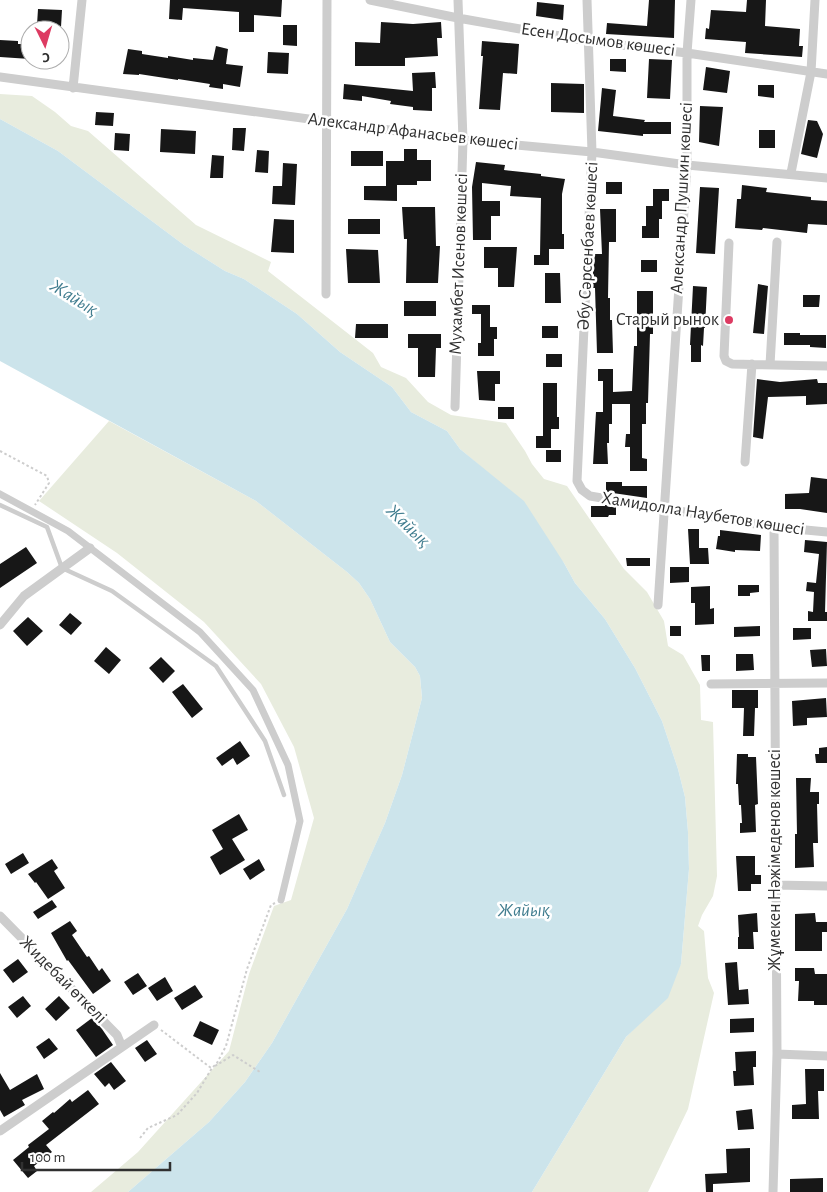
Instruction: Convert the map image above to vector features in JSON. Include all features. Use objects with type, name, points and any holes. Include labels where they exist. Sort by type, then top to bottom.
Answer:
[{"type":"street","points":[[73,88],[82,0]]},
{"type":"street","points":[[326,294],[327,0]]},
{"type":"street","name":"Есен Досымов көшесі","points":[[370,0],[588,41],[687,52],[827,74]]},
{"type":"street","name":"Мухамбет Исенов көшесі","points":[[455,407],[463,140],[458,0]]},
{"type":"street","name":"Әбу Сәрсенбаев көшесі","points":[[582,490],[577,481],[592,152],[587,0]]},
{"type":"street","name":"Александр Пушкин көшесі","points":[[658,605],[687,165],[687,52],[691,0]]},
{"type":"street","points":[[791,173],[811,72],[814,0]]},
{"type":"street","name":"Александр Афанасьев көшесі","points":[[0,78],[463,140],[592,152],[687,165],[791,173],[827,178]]},
{"type":"street","points":[[770,365],[776,242]]},
{"type":"street","points":[[729,243],[724,356],[726,361],[732,364],[827,366]]},
{"type":"street","points":[[745,462],[752,364]]},
{"type":"street","name":"Хамидолла Наубетов көшесі","points":[[582,490],[590,496],[664,509],[774,527],[827,532]]},
{"type":"street","points":[[0,494],[68,531],[200,632],[253,690],[288,765],[300,821],[281,900]]},
{"type":"street","name":"Жұмекен Нәжімеденов көшесі","points":[[773,1192],[776,1054],[774,527]]},
{"type":"street","points":[[0,624],[24,596],[90,548]]},
{"type":"street","points":[[711,684],[827,683]]},
{"type":"street","points":[[775,885],[827,886]]},
{"type":"street","name":"Жидебай өткелі","points":[[0,916],[117,1035],[122,1047]]},
{"type":"street","points":[[0,1130],[154,1025]]},
{"type":"street","points":[[776,1054],[827,1056]]},
{"type":"lane","points":[[0,505],[47,527],[62,568],[112,591],[216,666],[265,741],[284,795]]},
{"type":"path","points":[[0,451],[47,476],[48,483],[38,499]]},
{"type":"path","points":[[140,1138],[148,1128],[177,1114],[197,1093],[217,1063],[226,1046],[247,969],[271,905],[281,900]]},
{"type":"path","points":[[154,1025],[212,1068]]},
{"type":"path","points":[[212,1068],[234,1055],[260,1072]]},
{"type":"shaded area","points":[[0,94],[32,96],[71,126],[88,131],[196,225],[271,262],[268,271],[373,353],[381,367],[406,378],[428,402],[451,415],[506,423],[532,464],[544,479],[567,486],[624,569],[647,592],[664,621],[668,646],[683,655],[700,685],[701,720],[713,722],[717,876],[713,896],[698,926],[704,931],[708,978],[714,993],[688,1109],[648,1192],[532,1192],[626,1037],[638,1025],[681,964],[689,869],[685,797],[662,721],[635,668],[605,619],[575,583],[564,563],[479,465],[460,449],[447,431],[411,412],[392,387],[340,352],[297,314],[244,279],[225,271],[184,245],[58,151],[0,119]]},
{"type":"shaded area","points":[[109,421],[256,501],[347,572],[359,583],[370,599],[390,642],[415,667],[420,676],[422,698],[402,775],[385,823],[347,909],[272,1043],[245,1082],[209,1122],[128,1192],[91,1192],[138,1152],[229,1051],[249,974],[274,906],[291,900],[314,818],[294,747],[261,684],[204,622],[117,553],[39,501]]},
{"type":"water","name":"Жайық","points":[[0,119],[58,151],[184,245],[225,271],[244,279],[297,314],[340,352],[392,387],[411,412],[447,431],[460,449],[524,501],[575,583],[605,619],[635,668],[662,721],[685,797],[688,832],[689,869],[681,964],[668,998],[626,1037],[532,1192],[128,1192],[209,1122],[245,1082],[272,1043],[347,909],[385,823],[402,775],[422,698],[420,676],[415,667],[390,642],[370,599],[359,583],[256,501],[0,361]]},
{"type":"building","points":[[170,0],[282,0],[281,17],[254,15],[254,32],[239,32],[239,12],[183,8],[182,20],[169,19]]},
{"type":"building","points":[[649,0],[675,0],[674,38],[606,34],[607,23],[647,26]]},
{"type":"building","points":[[747,0],[766,0],[765,26],[800,29],[799,46],[803,46],[802,57],[745,53],[746,42],[705,39],[706,28],[709,29],[711,10],[746,12]]},
{"type":"building","points":[[537,2],[564,5],[563,20],[536,16]]},
{"type":"building","points":[[38,9],[62,10],[61,20],[37,20]]},
{"type":"building","points":[[381,22],[413,24],[441,22],[442,38],[437,38],[438,56],[405,58],[405,66],[355,66],[355,42],[380,43]]},
{"type":"building","points":[[283,25],[297,25],[297,46],[283,45]]},
{"type":"building","points":[[0,40],[18,41],[18,44],[20,44],[20,58],[0,57]]},
{"type":"building","points":[[482,41],[519,44],[517,74],[503,73],[500,110],[479,109],[483,56],[481,56]]},
{"type":"building","points":[[216,46],[228,49],[226,64],[243,66],[240,87],[223,84],[223,89],[209,87],[210,84],[178,79],[123,74],[128,49],[142,51],[142,54],[168,58],[168,56],[193,60],[193,58],[213,60]]},
{"type":"building","points":[[268,52],[289,53],[288,74],[267,73]]},
{"type":"building","points":[[610,59],[626,59],[626,72],[610,71]]},
{"type":"building","points":[[649,59],[672,60],[670,99],[647,98]]},
{"type":"building","points":[[706,67],[730,71],[727,93],[703,90]]},
{"type":"building","points":[[435,72],[436,88],[432,88],[432,111],[413,110],[413,107],[390,104],[391,101],[362,96],[362,101],[343,99],[344,84],[413,91],[412,73]]},
{"type":"building","points":[[551,83],[584,84],[584,113],[551,112]]},
{"type":"building","points":[[758,85],[774,85],[774,98],[758,96]]},
{"type":"building","points":[[602,88],[616,90],[613,116],[645,120],[644,122],[671,122],[671,134],[643,134],[643,136],[598,131]]},
{"type":"building","points":[[700,106],[723,107],[719,146],[699,142]]},
{"type":"building","points":[[96,112],[114,113],[113,126],[95,125]]},
{"type":"building","points":[[808,120],[817,121],[823,134],[817,158],[801,154]]},
{"type":"building","points":[[233,128],[246,128],[244,151],[232,150]]},
{"type":"building","points":[[161,129],[196,131],[195,154],[160,152]]},
{"type":"building","points":[[759,130],[775,130],[775,148],[759,148]]},
{"type":"building","points":[[115,133],[130,134],[129,151],[114,150]]},
{"type":"building","points":[[404,149],[417,149],[417,160],[431,160],[431,181],[417,181],[417,185],[397,185],[397,201],[364,200],[364,186],[386,186],[386,161],[404,161]]},
{"type":"building","points":[[257,150],[269,151],[268,173],[255,172]]},
{"type":"building","points":[[351,151],[383,151],[383,166],[351,166]]},
{"type":"building","points":[[212,155],[224,156],[223,178],[210,178]]},
{"type":"building","points":[[476,162],[505,165],[504,170],[565,179],[562,194],[564,249],[549,249],[549,265],[534,265],[534,255],[540,255],[541,198],[510,196],[511,186],[482,183],[482,201],[500,201],[500,216],[491,216],[491,240],[473,240],[472,187]]},
{"type":"building","points":[[283,163],[297,164],[295,205],[272,204],[273,186],[282,186]]},
{"type":"building","points":[[606,182],[622,182],[622,194],[606,194]]},
{"type":"building","points":[[742,185],[767,188],[766,192],[811,197],[811,200],[827,201],[827,225],[808,224],[807,233],[763,228],[762,230],[735,228],[737,199],[741,199]]},
{"type":"building","points":[[700,187],[719,188],[715,254],[696,253]]},
{"type":"building","points":[[653,189],[669,189],[669,201],[662,201],[662,219],[659,219],[659,238],[642,238],[642,226],[646,226],[646,206],[653,206]]},
{"type":"building","points":[[402,207],[435,207],[436,246],[440,246],[438,283],[406,283],[407,239],[404,239]]},
{"type":"building","points":[[600,209],[616,209],[616,242],[609,242],[608,298],[610,298],[610,320],[612,320],[613,353],[597,353],[595,288],[592,288],[594,254],[602,254]]},
{"type":"building","points":[[274,219],[294,220],[294,253],[271,252]]},
{"type":"building","points":[[348,219],[380,219],[380,234],[348,234]]},
{"type":"building","points":[[484,247],[517,247],[514,287],[498,287],[498,268],[484,268]]},
{"type":"building","points":[[346,249],[378,250],[380,283],[348,283]]},
{"type":"building","points":[[641,260],[657,260],[657,272],[641,272]]},
{"type":"building","points":[[545,273],[560,273],[561,303],[545,303]]},
{"type":"building","points":[[758,284],[768,286],[764,334],[753,333]]},
{"type":"building","points":[[693,286],[707,287],[701,362],[691,362]]},
{"type":"building","points":[[637,291],[653,291],[653,334],[650,334],[648,403],[646,403],[646,424],[642,424],[642,458],[647,459],[647,471],[630,471],[630,447],[625,447],[626,434],[630,434],[630,404],[612,404],[612,424],[609,424],[609,443],[607,443],[608,464],[593,464],[596,412],[603,412],[603,381],[598,381],[598,369],[613,369],[613,392],[632,391],[634,346],[637,346]]},
{"type":"building","points":[[803,295],[820,295],[819,307],[803,307]]},
{"type":"building","points":[[404,301],[436,301],[436,316],[404,316]]},
{"type":"building","points":[[472,305],[490,305],[490,327],[497,327],[497,339],[494,339],[494,356],[478,356],[478,343],[481,343],[481,314],[472,314]]},
{"type":"building","points":[[356,324],[388,324],[388,338],[355,338]]},
{"type":"building","points":[[542,326],[558,326],[558,338],[542,338]]},
{"type":"building","points":[[784,333],[826,335],[826,348],[810,347],[810,345],[784,345]]},
{"type":"building","points":[[408,334],[441,334],[441,348],[436,348],[435,377],[418,377],[418,348],[408,348]]},
{"type":"building","points":[[546,354],[562,354],[562,367],[546,367]]},
{"type":"building","points":[[477,371],[500,371],[500,384],[495,384],[495,401],[479,400]]},
{"type":"building","points":[[757,379],[780,382],[817,379],[818,383],[827,383],[827,404],[806,405],[806,396],[768,397],[763,439],[753,437]]},
{"type":"building","points":[[543,383],[557,383],[559,429],[551,429],[551,448],[536,448],[536,436],[543,436]]},
{"type":"building","points":[[498,407],[514,407],[514,419],[498,419]]},
{"type":"building","points":[[546,450],[561,450],[561,462],[546,462]]},
{"type":"building","points":[[811,477],[827,479],[827,513],[785,509],[785,494],[809,493]]},
{"type":"building","points":[[606,482],[622,482],[622,486],[647,486],[647,498],[606,492]]},
{"type":"building","points":[[605,505],[616,507],[616,515],[591,517],[591,506]]},
{"type":"building","points":[[688,529],[699,529],[699,548],[708,548],[709,564],[690,564]]},
{"type":"building","points":[[720,530],[761,535],[760,551],[735,550],[735,552],[716,549]]},
{"type":"building","points":[[805,540],[827,542],[825,612],[827,612],[827,621],[808,621],[808,611],[813,612],[814,592],[806,591],[807,582],[816,583],[819,554],[804,552]]},
{"type":"building","points":[[26,547],[37,563],[0,588],[0,564]]},
{"type":"building","points":[[626,558],[650,558],[650,566],[627,566]]},
{"type":"building","points":[[670,567],[689,567],[689,582],[670,583]]},
{"type":"building","points":[[738,585],[759,585],[759,592],[750,593],[750,596],[738,596]]},
{"type":"building","points":[[710,586],[710,609],[714,608],[714,624],[695,625],[695,603],[691,603],[691,587]]},
{"type":"building","points":[[70,613],[82,623],[71,635],[59,625]]},
{"type":"building","points":[[28,617],[43,631],[27,646],[13,631]]},
{"type":"building","points":[[670,626],[681,626],[681,636],[670,636]]},
{"type":"building","points":[[760,626],[760,636],[734,637],[734,627]]},
{"type":"building","points":[[793,628],[811,628],[811,639],[793,640]]},
{"type":"building","points":[[106,647],[121,660],[109,674],[94,661]]},
{"type":"building","points":[[826,649],[827,666],[812,667],[810,650]]},
{"type":"building","points":[[736,654],[753,654],[754,670],[736,671]]},
{"type":"building","points":[[701,655],[710,655],[710,671],[702,671]]},
{"type":"building","points":[[161,657],[175,671],[163,683],[149,668]]},
{"type":"building","points":[[183,684],[203,709],[192,718],[172,692]]},
{"type":"building","points":[[732,690],[758,690],[758,708],[755,708],[754,736],[743,736],[744,708],[732,708]]},
{"type":"building","points":[[826,698],[827,717],[807,718],[807,725],[793,726],[792,701]]},
{"type":"building","points":[[240,741],[250,756],[237,765],[233,758],[222,766],[216,758]]},
{"type":"building","points":[[827,747],[827,763],[816,763],[815,754],[819,754],[819,748]]},
{"type":"building","points":[[737,754],[748,754],[748,757],[756,757],[758,804],[755,805],[756,832],[740,833],[740,823],[742,823],[738,784],[736,784]]},
{"type":"building","points":[[796,778],[811,778],[810,792],[819,792],[819,804],[817,804],[818,843],[813,843],[814,867],[795,868],[795,834],[797,834]]},
{"type":"building","points":[[239,814],[248,830],[232,839],[245,860],[220,875],[210,857],[223,849],[212,830]]},
{"type":"building","points":[[23,853],[29,863],[11,874],[5,864]]},
{"type":"building","points":[[736,856],[755,856],[755,875],[761,875],[761,884],[751,884],[751,891],[738,891]]},
{"type":"building","points":[[52,859],[58,868],[54,871],[65,888],[48,899],[28,874]]},
{"type":"building","points":[[259,859],[265,870],[250,880],[243,869]]},
{"type":"building","points":[[52,900],[57,907],[38,919],[33,912]]},
{"type":"building","points":[[757,913],[758,932],[753,932],[754,949],[738,949],[738,915]]},
{"type":"building","points":[[815,913],[816,922],[827,922],[827,932],[822,932],[822,951],[795,951],[795,914]]},
{"type":"building","points":[[70,921],[77,931],[72,935],[87,957],[89,956],[99,971],[102,968],[111,981],[93,994],[67,961],[51,933]]},
{"type":"building","points":[[18,959],[28,972],[13,983],[3,970]]},
{"type":"building","points":[[737,962],[739,990],[748,989],[749,1004],[728,1005],[725,963]]},
{"type":"building","points":[[795,968],[814,968],[815,974],[827,974],[827,1005],[814,1005],[814,1001],[798,1001],[799,981],[795,981]]},
{"type":"building","points":[[138,973],[147,986],[133,995],[124,982]]},
{"type":"building","points":[[165,977],[173,991],[157,1001],[148,988]]},
{"type":"building","points":[[195,985],[203,997],[182,1010],[174,998]]},
{"type":"building","points":[[23,996],[31,1006],[17,1018],[8,1007]]},
{"type":"building","points":[[59,996],[70,1008],[56,1021],[45,1009]]},
{"type":"building","points":[[92,1018],[113,1045],[96,1057],[76,1030]]},
{"type":"building","points":[[754,1018],[754,1032],[730,1033],[730,1019]]},
{"type":"building","points":[[200,1021],[219,1030],[212,1045],[193,1036]]},
{"type":"building","points":[[49,1038],[58,1049],[44,1059],[36,1047]]},
{"type":"building","points":[[147,1040],[157,1054],[145,1062],[135,1048]]},
{"type":"building","points":[[756,1051],[756,1067],[753,1067],[754,1085],[734,1086],[733,1071],[736,1071],[735,1052]]},
{"type":"building","points":[[111,1062],[126,1081],[114,1090],[109,1083],[105,1087],[94,1074]]},
{"type":"building","points":[[805,1069],[824,1069],[824,1091],[818,1091],[819,1119],[792,1119],[792,1105],[806,1104]]},
{"type":"building","points":[[0,1073],[10,1090],[37,1074],[44,1089],[22,1100],[25,1105],[4,1117],[0,1110]]},
{"type":"building","points":[[88,1090],[99,1104],[46,1145],[52,1152],[34,1166],[37,1171],[28,1178],[13,1160],[29,1147],[28,1145],[49,1129],[42,1121],[70,1099],[72,1102]]},
{"type":"building","points":[[752,1109],[754,1129],[738,1130],[736,1111]]},
{"type":"building","points":[[750,1148],[750,1182],[713,1184],[713,1192],[706,1192],[705,1174],[727,1173],[726,1149]]},
{"type":"building","points":[[823,1178],[823,1192],[790,1192],[790,1179]]},
{"type":"place","name":"Старый рынок","points":[[729,320]]}]
